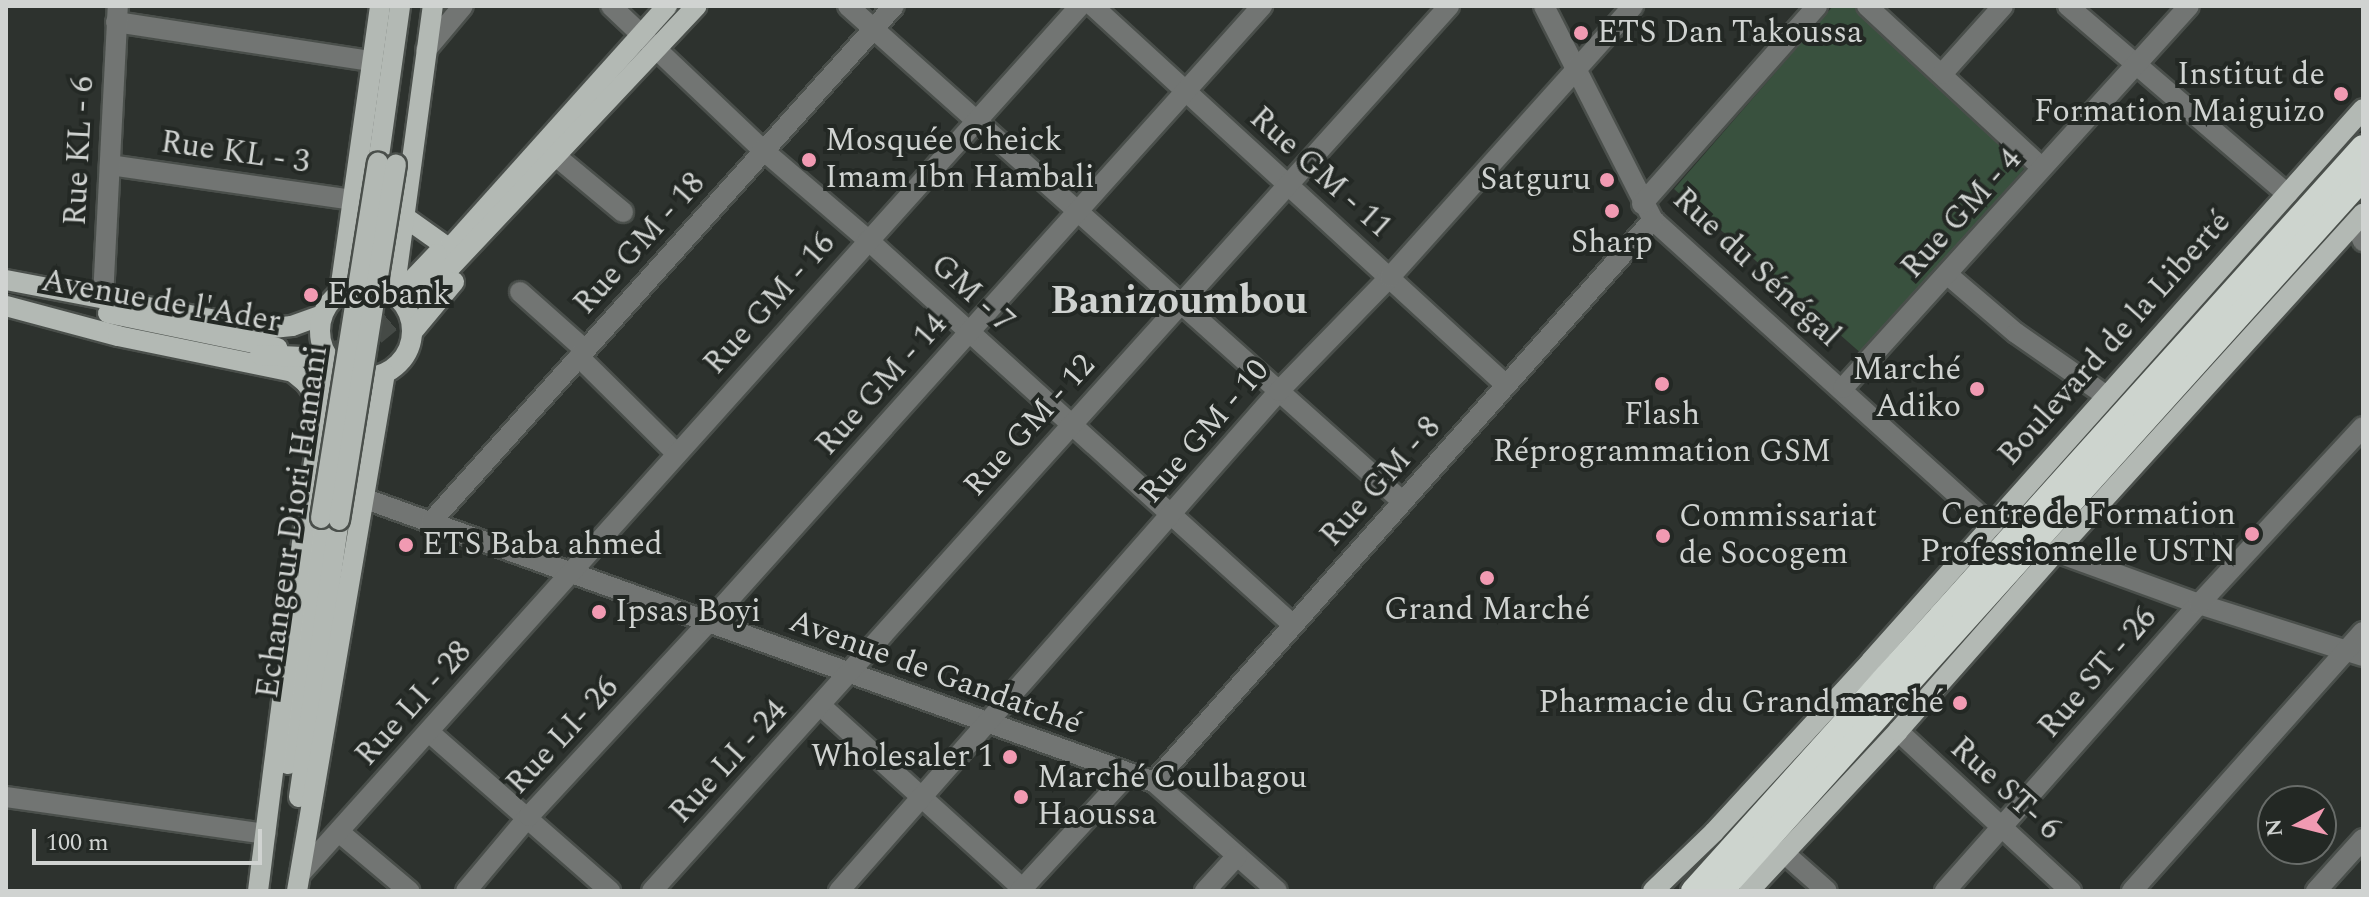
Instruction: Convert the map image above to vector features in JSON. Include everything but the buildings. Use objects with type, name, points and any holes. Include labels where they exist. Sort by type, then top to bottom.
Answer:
[{"type":"highway","name":"Boulevard de la Liberté","points":[[1693,891],[2363,147]]},
{"type":"highway","points":[[1721,891],[2363,178]]},
{"type":"main road","points":[[258,891],[330,360],[319,331],[322,315],[340,291],[380,6]]},
{"type":"main road","points":[[387,164],[400,6]]},
{"type":"main road","points":[[387,164],[421,6]]},
{"type":"main road","points":[[395,295],[433,6]]},
{"type":"main road","points":[[534,182],[426,284],[526,162],[667,6]]},
{"type":"main road","points":[[330,360],[355,376],[385,373],[405,356],[413,331],[534,182],[697,6]]},
{"type":"main road","name":"Boulevard de la Liberté","points":[[1653,891],[1714,832],[1992,526],[2105,395],[2363,109]]},
{"type":"main road","points":[[395,295],[526,162]]},
{"type":"main road","name":"Echangeur Diori Hamani","points":[[269,891],[387,164]]},
{"type":"main road","points":[[406,218],[444,245]]},
{"type":"main road","points":[[1749,891],[1898,731],[2056,552],[2360,226]]},
{"type":"main road","name":"Avenue de l'Ader","points":[[10,281],[263,329],[292,326],[322,315]]},
{"type":"main road","name":"Avenue de l'Ader","points":[[10,281],[26,291],[57,302],[256,345],[298,359],[310,370],[330,360]]},
{"type":"main road","points":[[340,291],[372,284],[395,295],[410,317],[413,331]]},
{"type":"main road","name":"Avenue de l'Ader","points":[[7,306],[61,311],[252,354],[298,359]]},
{"type":"main road","name":"Avenue de l'Ader","points":[[298,359],[306,383],[322,406]]},
{"type":"main road","points":[[298,882],[385,373]]},
{"type":"main road","name":"Echangeur Diori Hamani","points":[[286,891],[330,519]]},
{"type":"main road","points":[[286,891],[311,804]]},
{"type":"street","points":[[426,50],[463,6]]},
{"type":"street","name":"GM - 7","points":[[611,6],[763,150],[868,240],[1293,625]]},
{"type":"street","points":[[848,6],[1403,502]]},
{"type":"street","name":"Rue GM - 18","points":[[431,522],[894,6]]},
{"type":"street","name":"Rue GM - 16","points":[[573,574],[676,453],[1080,6]]},
{"type":"street","name":"Rue GM - 11","points":[[1093,6],[1506,385]]},
{"type":"street","name":"Rue GM - 14","points":[[707,624],[1262,6]]},
{"type":"street","name":"Rue GM - 12","points":[[849,673],[1179,302],[1449,6]]},
{"type":"street","name":"Rue du Sénégal","points":[[1544,6],[1648,212],[1992,526]]},
{"type":"street","name":"Rue GM - 10","points":[[839,891],[1279,391],[1390,277],[1633,6]]},
{"type":"street","name":"Rue GM - 8","points":[[1154,782],[1506,385],[1817,6]]},
{"type":"street","points":[[1867,6],[2042,168]]},
{"type":"street","points":[[1942,74],[2003,6]]},
{"type":"street","points":[[2068,6],[2287,194]]},
{"type":"street","name":"Rue GM - 4","points":[[1843,388],[2189,6]]},
{"type":"street","points":[[117,14],[371,61]]},
{"type":"street","name":"Rue KL - 6","points":[[103,298],[117,14]]},
{"type":"street","points":[[557,157],[623,212]]},
{"type":"street","name":"Rue KL - 3","points":[[110,165],[352,200]]},
{"type":"street","points":[[1948,275],[2016,333],[2105,395]]},
{"type":"street","points":[[520,292],[676,453]]},
{"type":"street","name":"Rue ST - 26","points":[[1945,891],[2199,604],[2363,427]]},
{"type":"street","name":"Avenue de Gandatché","points":[[363,498],[1154,782],[1277,891]]},
{"type":"street","points":[[2056,552],[2199,604],[2355,653]]},
{"type":"street","name":"Rue LI - 28","points":[[298,882],[339,832],[573,574]]},
{"type":"street","name":"Rue LI- 26","points":[[466,891],[529,816],[707,624]]},
{"type":"street","points":[[2132,891],[2355,653],[2363,632]]},
{"type":"street","name":"Rue LI - 24","points":[[652,891],[849,673]]},
{"type":"street","points":[[821,706],[1022,890],[1128,774]]},
{"type":"street","name":"Rue ST- 6","points":[[1898,731],[2071,891]]},
{"type":"street","points":[[429,732],[529,816],[610,891]]},
{"type":"street","points":[[6,797],[265,834]]},
{"type":"street","points":[[339,832],[409,891]]},
{"type":"street","points":[[2316,891],[2363,839]]},
{"type":"street","points":[[1784,853],[1827,891]]},
{"type":"street","points":[[1205,891],[1237,856]]},
{"type":"green space","points":[[1833,6],[1855,6],[2031,161],[1863,355],[1674,189]]},
{"type":"tunnel","points":[[302,357],[343,349],[375,335],[429,290]]},
{"type":"place","name":"ETS Dan Takoussa","points":[[1581,33]]},
{"type":"place","name":"Institut de Formation Maiguizo","points":[[2341,94]]},
{"type":"place","name":"Mosquée Cheick Imam Ibn Hambali","points":[[809,160]]},
{"type":"place","name":"Satguru","points":[[1607,180]]},
{"type":"place","name":"Sharp","points":[[1612,211]]},
{"type":"place","name":"Ecobank","points":[[311,295]]},
{"type":"place","name":"Flash Réprogrammation GSM","points":[[1662,384]]},
{"type":"place","name":"Marché Adiko","points":[[1977,389]]},
{"type":"place","name":"Centre de Formation Professionnelle USTN","points":[[2252,534]]},
{"type":"place","name":"Commissariat de Socogem","points":[[1663,536]]},
{"type":"place","name":"ETS Baba ahmed","points":[[406,545]]},
{"type":"place","name":"Grand Marché","points":[[1487,578]]},
{"type":"place","name":"Ipsas Boyi","points":[[599,612]]},
{"type":"place","name":"Pharmacie du Grand marché","points":[[1960,703]]},
{"type":"place","name":"Wholesaler 1","points":[[1010,757]]},
{"type":"place","name":"Marché Coulbagou Haoussa","points":[[1021,797]]},
{"type":"district","name":"Banizoumbou","points":[[1179,302]]}]
